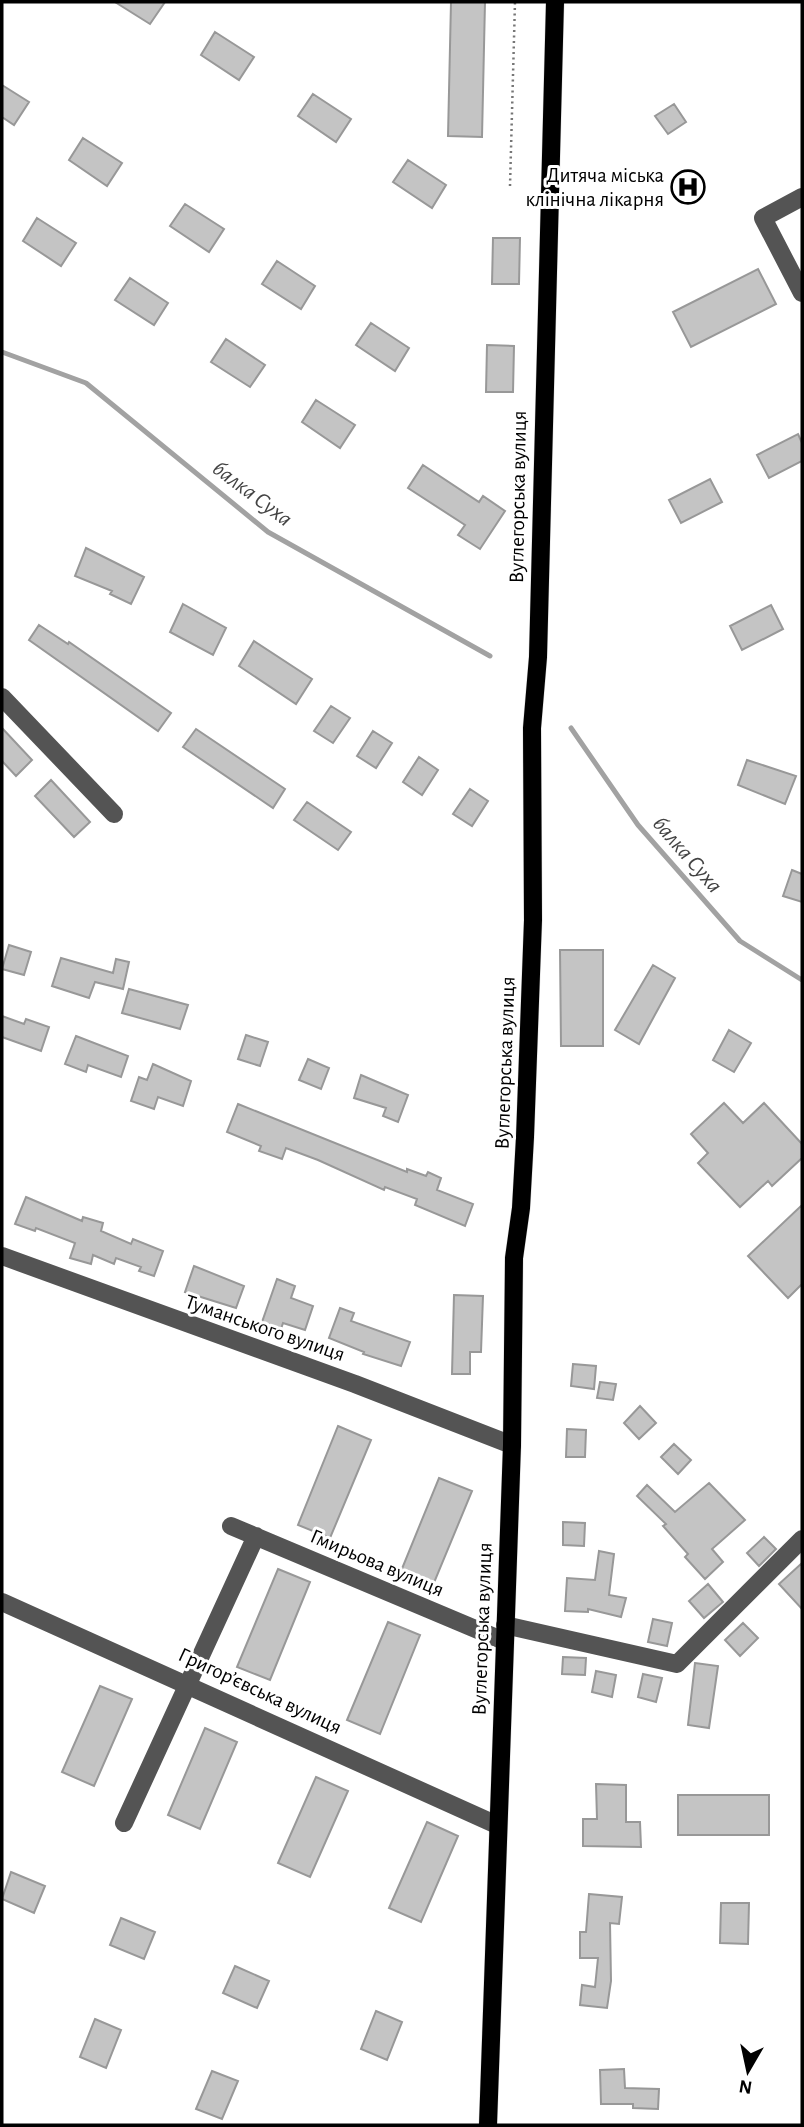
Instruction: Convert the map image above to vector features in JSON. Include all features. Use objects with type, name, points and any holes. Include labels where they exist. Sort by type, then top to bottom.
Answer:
[{"type":"main road","name":"Вуглегорська вулиця","points":[[488,2125],[512,1445],[514,1258],[522,1208],[533,920],[532,727],[538,657],[555,2]]},
{"type":"street","points":[[802,198],[763,218],[802,293]]},
{"type":"street","points":[[2,696],[114,814]]},
{"type":"street","name":"Туманського вулиця","points":[[2,1256],[355,1384],[512,1445]]},
{"type":"street","name":"Гмирьова вулиця","points":[[231,1526],[505,1633],[677,1664],[802,1539]]},
{"type":"street","points":[[124,1823],[256,1536]]},
{"type":"street","name":"Григор’євська вулиця","points":[[2,1602],[187,1683],[497,1825]]},
{"type":"path","points":[[510,186],[515,2]]},
{"type":"building","points":[[115,2],[165,2],[150,24]]},
{"type":"building","points":[[451,2],[485,2],[482,137],[448,136]]},
{"type":"building","points":[[215,32],[254,57],[239,80],[201,55]]},
{"type":"building","points":[[2,85],[29,102],[14,125],[2,117]]},
{"type":"building","points":[[313,94],[351,119],[336,142],[298,116]]},
{"type":"building","points":[[674,104],[686,122],[668,134],[655,116]]},
{"type":"building","points":[[83,138],[122,163],[107,186],[69,160]]},
{"type":"building","points":[[408,160],[446,185],[432,208],[393,182]]},
{"type":"building","points":[[185,204],[224,229],[209,252],[170,226]]},
{"type":"building","points":[[37,218],[76,243],[61,266],[23,241]]},
{"type":"building","points":[[493,238],[520,238],[519,284],[492,284]]},
{"type":"building","points":[[277,261],[315,286],[301,309],[262,284]]},
{"type":"building","points":[[758,269],[776,304],[691,347],[673,312]]},
{"type":"building","points":[[130,278],[168,303],[154,325],[115,300]]},
{"type":"building","points":[[371,323],[409,348],[395,371],[356,345]]},
{"type":"building","points":[[226,339],[265,365],[250,387],[211,362]]},
{"type":"building","points":[[487,345],[514,346],[513,392],[486,392]]},
{"type":"building","points":[[316,400],[355,425],[340,448],[302,422]]},
{"type":"building","points":[[798,434],[802,443],[802,461],[769,478],[757,455]]},
{"type":"building","points":[[423,465],[479,502],[483,496],[505,511],[480,549],[458,535],[465,525],[408,488]]},
{"type":"building","points":[[710,479],[722,502],[681,523],[669,500]]},
{"type":"building","points":[[86,548],[144,577],[131,604],[110,594],[112,591],[75,576]]},
{"type":"building","points":[[183,604],[226,628],[213,655],[170,632]]},
{"type":"building","points":[[771,605],[783,629],[742,650],[730,626]]},
{"type":"building","points":[[39,625],[68,644],[69,642],[171,713],[158,731],[29,640]]},
{"type":"building","points":[[254,641],[312,679],[296,704],[239,666]]},
{"type":"building","points":[[331,706],[350,718],[333,743],[314,731]]},
{"type":"building","points":[[2,728],[32,760],[16,776],[2,761]]},
{"type":"building","points":[[196,729],[285,789],[273,808],[183,747]]},
{"type":"building","points":[[373,731],[392,743],[376,768],[357,756]]},
{"type":"building","points":[[419,757],[438,770],[422,795],[403,782]]},
{"type":"building","points":[[747,760],[796,776],[785,804],[738,785]]},
{"type":"building","points":[[51,780],[90,822],[74,837],[35,796]]},
{"type":"building","points":[[470,789],[488,801],[472,826],[453,814]]},
{"type":"building","points":[[307,802],[351,832],[338,850],[294,820]]},
{"type":"building","points":[[792,870],[802,874],[802,902],[783,896]]},
{"type":"building","points":[[9,945],[31,952],[24,975],[2,969]]},
{"type":"building","points":[[560,950],[603,950],[603,1046],[561,1046]]},
{"type":"building","points":[[61,958],[113,973],[116,959],[129,962],[123,989],[95,982],[89,998],[52,986]]},
{"type":"building","points":[[653,965],[675,978],[639,1044],[615,1030]]},
{"type":"building","points":[[129,989],[188,1005],[180,1029],[122,1013]]},
{"type":"building","points":[[2,1016],[24,1024],[26,1019],[49,1027],[41,1051],[2,1037]]},
{"type":"building","points":[[729,1030],[751,1043],[734,1072],[713,1060]]},
{"type":"building","points":[[246,1035],[268,1042],[260,1066],[238,1059]]},
{"type":"building","points":[[76,1036],[128,1056],[121,1077],[88,1065],[86,1072],[65,1064]]},
{"type":"building","points":[[308,1059],[329,1068],[321,1089],[299,1080]]},
{"type":"building","points":[[153,1064],[191,1081],[183,1106],[158,1097],[154,1109],[131,1101],[139,1077],[147,1080]]},
{"type":"building","points":[[361,1075],[408,1095],[398,1122],[383,1116],[386,1108],[354,1098]]},
{"type":"building","points":[[724,1103],[743,1123],[764,1103],[802,1144],[802,1158],[772,1186],[768,1181],[740,1207],[698,1163],[708,1153],[691,1134]]},
{"type":"building","points":[[238,1104],[407,1172],[407,1169],[426,1176],[428,1172],[441,1178],[437,1190],[473,1204],[465,1226],[415,1205],[417,1199],[385,1187],[384,1190],[286,1148],[282,1159],[259,1151],[261,1146],[227,1132]]},
{"type":"building","points":[[26,1197],[82,1221],[83,1217],[103,1223],[101,1231],[131,1244],[133,1239],[163,1251],[154,1276],[139,1271],[141,1267],[116,1258],[114,1264],[93,1255],[91,1264],[70,1258],[75,1243],[36,1228],[35,1231],[15,1224]]},
{"type":"building","points":[[802,1205],[802,1284],[788,1298],[748,1256]]},
{"type":"building","points":[[194,1266],[244,1286],[236,1308],[185,1292]]},
{"type":"building","points":[[277,1279],[295,1286],[291,1298],[313,1306],[305,1330],[283,1323],[280,1332],[261,1325]]},
{"type":"building","points":[[454,1295],[483,1296],[481,1352],[470,1352],[470,1374],[452,1374]]},
{"type":"building","points":[[340,1308],[354,1313],[351,1321],[410,1342],[401,1366],[363,1354],[364,1352],[329,1338]]},
{"type":"building","points":[[573,1364],[596,1366],[594,1389],[571,1386]]},
{"type":"building","points":[[600,1382],[616,1384],[613,1400],[597,1398]]},
{"type":"building","points":[[640,1406],[656,1423],[639,1439],[624,1423]]},
{"type":"building","points":[[338,1426],[371,1440],[330,1538],[298,1525]]},
{"type":"building","points":[[567,1429],[586,1430],[585,1457],[566,1457]]},
{"type":"building","points":[[674,1444],[691,1460],[678,1474],[661,1457]]},
{"type":"building","points":[[439,1478],[472,1491],[431,1590],[399,1576]]},
{"type":"building","points":[[709,1483],[745,1520],[712,1549],[723,1562],[705,1579],[685,1557],[688,1554],[663,1526],[666,1524],[637,1496],[647,1485],[675,1512]]},
{"type":"building","points":[[563,1522],[585,1523],[584,1546],[563,1545]]},
{"type":"building","points":[[764,1537],[776,1549],[759,1566],[747,1553]]},
{"type":"building","points":[[599,1551],[614,1554],[609,1595],[626,1598],[621,1617],[588,1609],[588,1612],[565,1611],[567,1578],[595,1580]]},
{"type":"building","points":[[802,1563],[802,1609],[779,1584]]},
{"type":"building","points":[[278,1569],[310,1582],[270,1680],[237,1667]]},
{"type":"building","points":[[708,1584],[723,1602],[704,1618],[689,1601]]},
{"type":"building","points":[[653,1619],[672,1623],[667,1646],[648,1642]]},
{"type":"building","points":[[388,1622],[420,1635],[380,1734],[347,1720]]},
{"type":"building","points":[[743,1623],[758,1638],[740,1656],[725,1640]]},
{"type":"building","points":[[563,1657],[586,1658],[585,1675],[562,1674]]},
{"type":"building","points":[[695,1663],[718,1666],[709,1728],[688,1725]]},
{"type":"building","points":[[596,1671],[616,1675],[612,1697],[592,1692]]},
{"type":"building","points":[[643,1674],[662,1678],[656,1702],[638,1697]]},
{"type":"building","points":[[100,1686],[132,1699],[94,1786],[62,1772]]},
{"type":"building","points":[[205,1728],[237,1742],[200,1829],[168,1815]]},
{"type":"building","points":[[316,1777],[348,1791],[310,1877],[278,1863]]},
{"type":"building","points":[[596,1784],[626,1785],[626,1822],[640,1822],[641,1847],[583,1846],[583,1819],[597,1819]]},
{"type":"building","points":[[678,1795],[769,1795],[769,1835],[678,1835]]},
{"type":"building","points":[[427,1822],[458,1836],[421,1922],[389,1908]]},
{"type":"building","points":[[11,1872],[45,1886],[34,1913],[2,1899]]},
{"type":"building","points":[[589,1894],[622,1897],[619,1924],[610,1923],[611,1981],[607,2008],[580,2005],[582,1985],[595,1987],[598,1958],[580,1958],[580,1932],[586,1932]]},
{"type":"building","points":[[721,1903],[749,1903],[748,1944],[720,1943]]},
{"type":"building","points":[[121,1918],[155,1932],[144,1959],[110,1945]]},
{"type":"building","points":[[235,1966],[269,1981],[257,2008],[223,1993]]},
{"type":"building","points":[[376,2011],[402,2022],[387,2060],[361,2049]]},
{"type":"building","points":[[95,2019],[121,2030],[106,2068],[80,2057]]},
{"type":"building","points":[[624,2069],[625,2088],[659,2089],[658,2109],[633,2108],[633,2104],[601,2104],[600,2070]]},
{"type":"building","points":[[212,2071],[238,2081],[222,2119],[196,2109]]},
{"type":"waterway","name":"балка Суха","points":[[2,352],[86,383],[268,532],[490,656]]},
{"type":"waterway","name":"балка Суха","points":[[571,728],[638,825],[740,941],[802,980]]},
{"type":"place","name":"Дитяча міська клінічна лікарня","points":[[688,187]]}]
